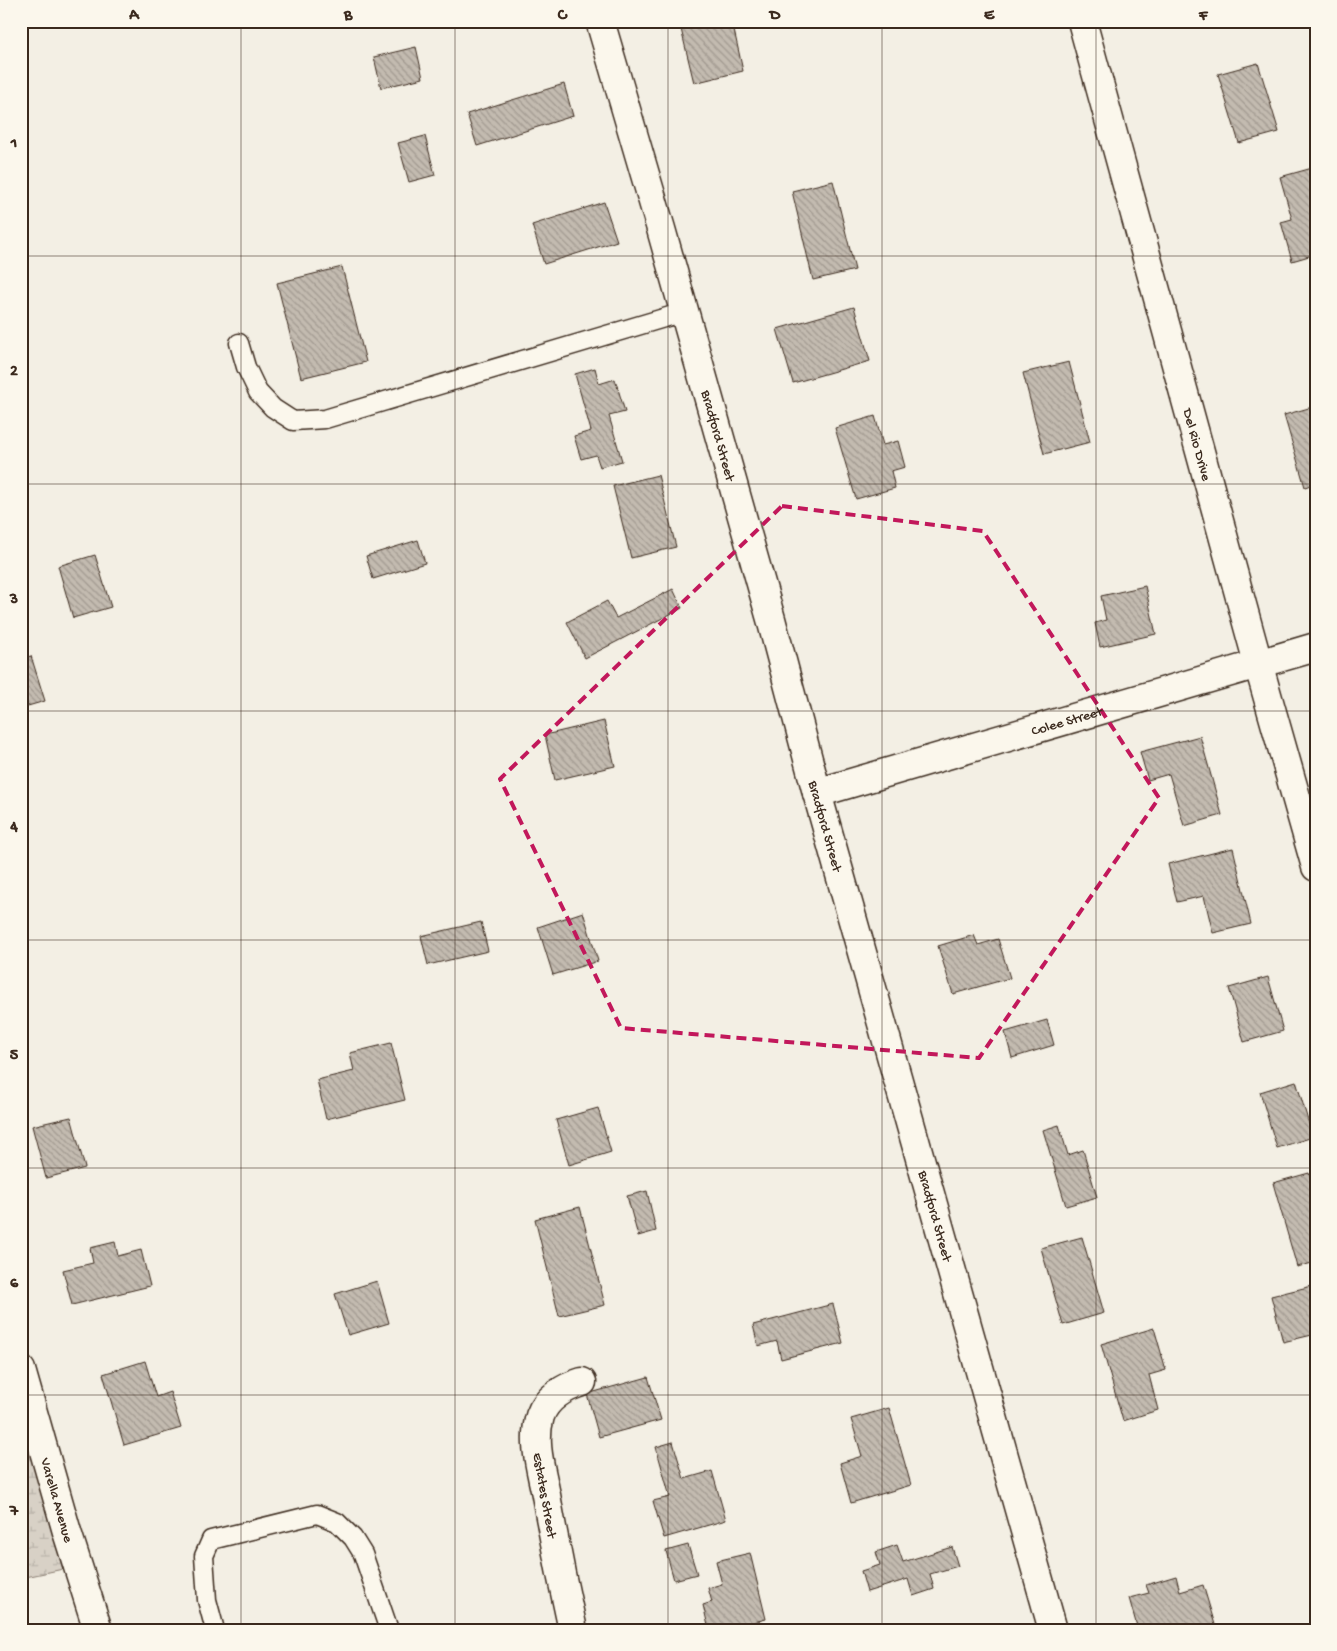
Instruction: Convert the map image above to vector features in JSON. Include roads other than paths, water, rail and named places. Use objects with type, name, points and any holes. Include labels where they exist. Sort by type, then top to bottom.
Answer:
[{"type":"street","name":"Bradford Street","points":[[600,21],[771,619],[817,793],[1053,1630]]},
{"type":"street","name":"Del Rio Drive","points":[[1082,21],[1258,664],[1316,868]]},
{"type":"street","name":"Colee Street","points":[[817,793],[1316,647]]},
{"type":"street","name":"Varella Avenue","points":[[21,1370],[67,1532],[98,1630]]},
{"type":"street","name":"Estates Street","points":[[574,1630],[556,1552],[535,1437],[540,1414],[554,1395],[568,1386],[582,1382]]},
{"type":"lane","points":[[239,343],[246,367],[258,392],[273,408],[293,421],[325,419],[684,312]]},
{"type":"lane","points":[[215,1630],[207,1600],[204,1556],[211,1540],[317,1514],[337,1522],[353,1538],[363,1554],[389,1630]]}]
